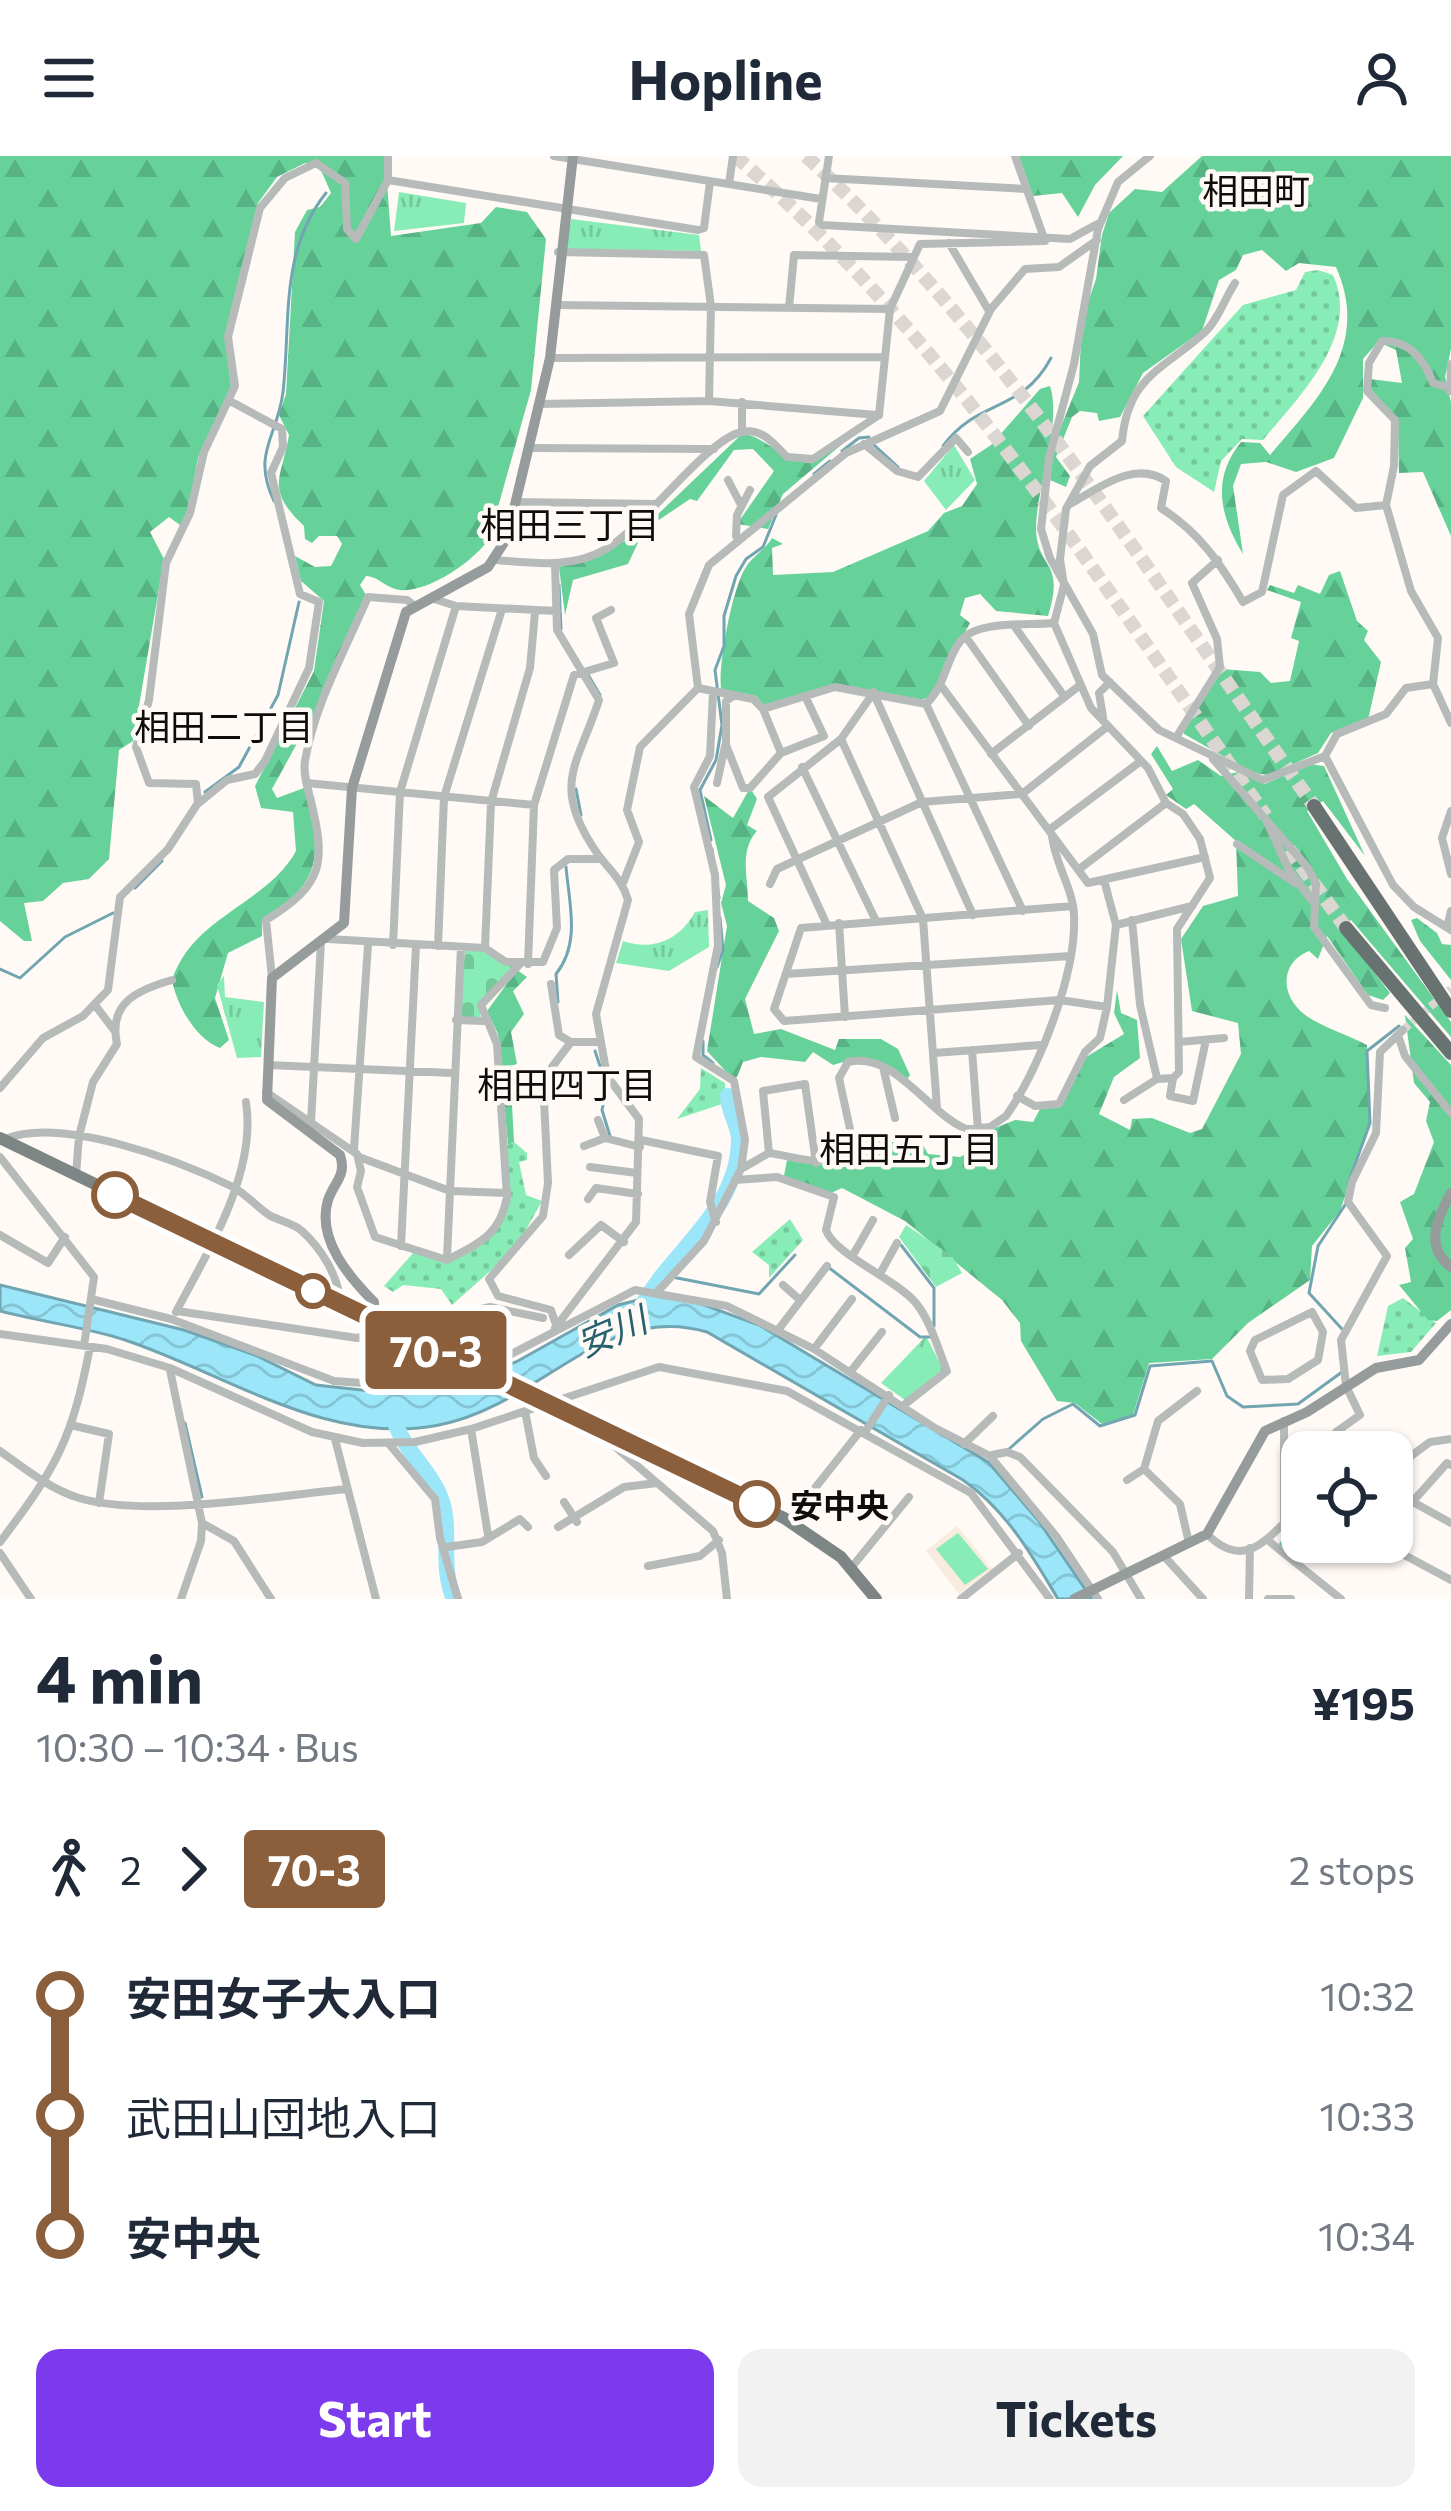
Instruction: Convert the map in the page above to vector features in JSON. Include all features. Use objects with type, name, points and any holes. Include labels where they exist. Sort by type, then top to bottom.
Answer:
[{"type":"highway","points":[[1313,806],[1451,1011]]},
{"type":"highway","points":[[1346,928],[1451,1053]]},
{"type":"main road","points":[[2,1139],[784,1518],[850,1568],[876,1599]]},
{"type":"street","points":[[198,803],[196,784],[149,783],[136,747],[148,700],[166,563],[190,513],[204,452],[235,386],[228,338],[266,197],[298,171],[316,163],[328,168],[345,183],[347,229],[356,239],[388,180],[388,156]]},
{"type":"street","points":[[554,156],[821,199]]},
{"type":"street","points":[[729,184],[733,156]]},
{"type":"street","points":[[829,156],[819,222],[823,226],[1070,239],[1102,221]]},
{"type":"street","points":[[1016,156],[1046,236]]},
{"type":"street","points":[[1150,156],[1118,182],[1102,221],[1094,268],[1080,307],[1074,364],[1057,417],[1041,520],[1050,558],[1093,634],[1096,662],[1159,730],[1262,780],[1325,756],[1337,734],[1386,714],[1406,688],[1433,684]]},
{"type":"street","points":[[496,560],[550,358],[558,252],[573,157]]},
{"type":"street","points":[[825,178],[1026,189]]},
{"type":"street","points":[[388,180],[698,230],[704,228],[710,182]]},
{"type":"street","points":[[879,416],[890,309],[910,257],[920,244],[1041,244],[1046,236]]},
{"type":"street","points":[[698,688],[688,630],[691,604],[709,565],[736,538],[864,443],[940,411],[989,313],[1026,268],[1059,267],[1097,240]]},
{"type":"street","points":[[949,243],[989,313]]},
{"type":"street","points":[[558,252],[704,255],[711,306],[710,401]]},
{"type":"street","points":[[789,308],[789,258],[794,255],[910,257]]},
{"type":"street","points":[[1206,1040],[1193,1101],[1170,1096],[1179,1072],[1175,939],[1210,878],[1205,857],[1183,814],[1166,803],[1141,761],[1079,686],[1054,623],[1064,585],[1060,539],[1070,503],[1090,466],[1121,441],[1123,418],[1145,375],[1204,333],[1235,283]]},
{"type":"street","points":[[554,305],[890,309]]},
{"type":"street","points":[[1451,364],[1450,389],[1433,383],[1426,366],[1403,344],[1382,341],[1374,350],[1367,391],[1395,420],[1394,466],[1386,505],[1411,591],[1438,638],[1433,684],[1451,723]]},
{"type":"street","points":[[550,358],[883,357]]},
{"type":"street","points":[[0,1088],[43,1038],[95,1005],[108,990],[120,897],[168,849],[198,803],[227,780],[255,774],[309,668],[320,602],[300,594],[285,515],[273,489],[271,473],[283,447],[283,429],[230,401]]},
{"type":"street","points":[[539,404],[742,402],[879,416]]},
{"type":"street","points":[[742,402],[742,431]]},
{"type":"street","points":[[347,943],[344,923],[352,788],[406,612],[496,560],[556,565],[611,547],[716,449],[742,431],[764,434],[788,457],[812,459],[879,416]]},
{"type":"street","points":[[864,443],[897,472],[918,477],[956,438],[968,452]]},
{"type":"street","points":[[529,448],[716,449]]},
{"type":"street","points":[[1070,503],[1127,474],[1156,474],[1166,481],[1161,508],[1188,525],[1219,560],[1243,602],[1262,592],[1283,495],[1316,471],[1356,508],[1386,505]]},
{"type":"street","points":[[728,480],[742,507]]},
{"type":"street","points":[[736,538],[751,490]]},
{"type":"street","points":[[514,502],[658,504]]},
{"type":"street","points":[[1177,736],[1220,668],[1217,639],[1192,583],[1219,560]]},
{"type":"street","points":[[556,565],[556,630],[598,700],[570,775],[581,829],[623,883]]},
{"type":"street","points":[[375,1320],[374,1302],[351,1282],[328,1227],[326,1204],[342,1175],[340,1155],[274,1110],[266,1092],[272,978],[266,920],[306,893],[319,863],[320,836],[304,760],[368,597],[407,600],[416,607]]},
{"type":"street","points":[[432,598],[456,606],[557,611]]},
{"type":"street","points":[[393,945],[400,792],[456,606]]},
{"type":"street","points":[[438,946],[444,797],[502,609]]},
{"type":"street","points":[[368,945],[357,1187],[375,1237],[447,1260],[494,1233],[502,1222],[506,1193],[497,1044],[481,1005],[524,964],[534,805],[574,675],[614,663],[596,618],[611,610]]},
{"type":"street","points":[[485,948],[491,802],[530,668],[535,612]]},
{"type":"street","points":[[926,704],[942,686],[974,630],[1054,623]]},
{"type":"street","points":[[1015,627],[1064,696]]},
{"type":"street","points":[[966,637],[1029,726]]},
{"type":"street","points":[[1105,723],[1100,693],[1110,682]]},
{"type":"street","points":[[942,686],[1088,883],[1205,857]]},
{"type":"street","points":[[992,754],[1079,686]]},
{"type":"street","points":[[763,709],[835,687],[926,704]]},
{"type":"street","points":[[698,688],[753,699],[763,709],[781,753]]},
{"type":"street","points":[[554,1330],[567,1306],[636,1222],[639,1119],[607,1076],[596,1014],[626,914],[623,883],[639,842],[627,810],[640,747],[698,688]]},
{"type":"street","points":[[659,1290],[714,1216],[741,1169],[744,1132],[734,1081],[696,1057],[718,945],[715,874],[694,787],[710,756],[713,692]]},
{"type":"street","points":[[827,925],[768,797],[841,740],[874,692]]},
{"type":"street","points":[[874,692],[973,915]]},
{"type":"street","points":[[726,745],[743,788],[750,788],[781,753],[824,736],[805,696]]},
{"type":"street","points":[[717,783],[726,745],[726,701],[732,697]]},
{"type":"street","points":[[926,704],[1023,911]]},
{"type":"street","points":[[770,884],[776,869],[922,802],[1022,794],[1105,723]]},
{"type":"street","points":[[841,740],[923,919],[937,1110]]},
{"type":"street","points":[[1205,752],[1265,814],[1313,875],[1314,927],[1371,1005],[1385,1008]]},
{"type":"street","points":[[1325,756],[1393,885],[1414,908],[1449,928],[1451,911]]},
{"type":"street","points":[[1051,833],[1141,761]]},
{"type":"street","points":[[802,767],[876,921]]},
{"type":"street","points":[[307,783],[534,805]]},
{"type":"street","points":[[1078,870],[1166,803]]},
{"type":"street","points":[[1451,811],[1442,838],[1451,874]]},
{"type":"street","points":[[1265,814],[1297,884]]},
{"type":"street","points":[[741,1169],[770,1153],[816,1163],[836,1157],[849,1136],[839,1084],[843,1067],[857,1060],[883,1065],[955,1124],[978,1130],[1006,1116],[1060,1000],[1070,956],[1073,906],[1051,833]]},
{"type":"street","points":[[1237,844],[1297,884],[1314,903]]},
{"type":"street","points":[[325,941],[485,948],[506,962],[543,962],[554,944],[554,871],[568,859],[601,860]]},
{"type":"street","points":[[1017,1096],[1034,1106],[1059,1104],[1085,1052],[1100,1038],[1116,925],[1103,880]]},
{"type":"street","points":[[1073,906],[801,928],[774,1009],[784,1021],[931,1006],[1060,1000],[1107,1007]]},
{"type":"street","points":[[1116,925],[1192,906]]},
{"type":"street","points":[[1132,920],[1139,1005],[1156,1078]]},
{"type":"street","points":[[272,978],[344,923]]},
{"type":"street","points":[[838,923],[844,1017]]},
{"type":"street","points":[[311,1122],[325,941]]},
{"type":"street","points":[[401,1246],[416,946]]},
{"type":"street","points":[[447,1260],[460,947]]},
{"type":"street","points":[[785,974],[1070,956]]},
{"type":"street","points":[[76,1176],[79,1136],[94,1082],[117,1044],[119,1008],[130,997],[172,980]]},
{"type":"street","points":[[551,984],[559,1036],[571,1042],[598,1042]]},
{"type":"street","points":[[108,990],[130,997]]},
{"type":"street","points":[[95,1005],[115,1031]]},
{"type":"street","points":[[456,1020],[484,1021]]},
{"type":"street","points":[[1337,1431],[1360,1415],[1346,1386],[1340,1353],[1346,1325],[1387,1256],[1382,1241],[1348,1202],[1356,1171],[1376,1133],[1380,1052],[1400,1033],[1405,1056],[1451,1112]]},
{"type":"street","points":[[1178,1042],[1224,1038]]},
{"type":"street","points":[[554,1330],[551,1310],[498,1296],[489,1279],[543,1216],[548,1183],[543,1079],[571,1042]]},
{"type":"street","points":[[934,1053],[1040,1045]]},
{"type":"street","points":[[972,1050],[978,1130]]},
{"type":"street","points":[[267,1065],[452,1072]]},
{"type":"street","points":[[883,1065],[895,1118]]},
{"type":"street","points":[[1124,1100],[1156,1078],[1174,1078]]},
{"type":"street","points":[[770,1153],[763,1091],[805,1084],[816,1163]]},
{"type":"street","points":[[266,1092],[356,1153],[450,1192],[506,1193]]},
{"type":"street","points":[[174,1315],[234,1188],[249,1140],[246,1102]]},
{"type":"street","points":[[598,1120],[605,1138]]},
{"type":"street","points":[[2,1139],[52,1131],[79,1136],[168,1160],[234,1188],[269,1215],[300,1228],[339,1285],[340,1304]]},
{"type":"street","points":[[584,1146],[605,1138],[718,1156],[714,1216]]},
{"type":"street","points":[[0,1157],[94,1276],[75,1426],[45,1483],[0,1542]]},
{"type":"street","points":[[590,1167],[637,1173]]},
{"type":"street","points":[[735,1180],[777,1177],[834,1197],[827,1236],[881,1272],[919,1306],[946,1371],[904,1405]]},
{"type":"street","points":[[588,1199],[596,1188],[638,1194]]},
{"type":"street","points":[[1451,1193],[1434,1237],[1437,1252],[1451,1267]]},
{"type":"street","points":[[853,1255],[873,1220]]},
{"type":"street","points":[[569,1255],[601,1225],[624,1242]]},
{"type":"street","points":[[0,1235],[48,1263],[65,1237]]},
{"type":"street","points":[[881,1272],[898,1243]]},
{"type":"street","points":[[778,1330],[827,1266]]},
{"type":"street","points":[[783,1285],[800,1300]]},
{"type":"street","points":[[174,1315],[313,1374],[353,1384],[404,1386],[478,1369],[635,1290],[659,1290],[727,1306],[814,1348],[990,1456],[1056,1536],[1094,1593]]},
{"type":"street","points":[[814,1348],[851,1299]]},
{"type":"street","points":[[94,1303],[331,1336],[394,1330],[490,1307],[543,1318]]},
{"type":"street","points":[[1312,1312],[1321,1323],[1322,1349],[1318,1360],[1288,1378],[1262,1380],[1250,1351],[1255,1340],[1312,1312]]},
{"type":"street","points":[[1074,1599],[1207,1534],[1265,1431],[1376,1368],[1419,1360],[1451,1324]]},
{"type":"street","points":[[851,1371],[882,1332]]},
{"type":"street","points":[[0,1334],[86,1345],[170,1368],[337,1439],[389,1444],[471,1429],[659,1367],[787,1391],[971,1493],[1050,1599]]},
{"type":"street","points":[[1322,1349],[1340,1353]]},
{"type":"street","points":[[170,1368],[202,1523],[201,1541],[181,1599]]},
{"type":"street","points":[[1127,1480],[1144,1469],[1158,1421],[1197,1391]]},
{"type":"street","points":[[792,1517],[889,1394]]},
{"type":"street","points":[[525,1412],[534,1459],[546,1476]]},
{"type":"street","points":[[964,1444],[993,1416]]},
{"type":"street","points":[[1283,1420],[1283,1431]]},
{"type":"street","points":[[588,1424],[719,1540],[727,1599]]},
{"type":"street","points":[[75,1426],[109,1434],[99,1503]]},
{"type":"street","points":[[471,1429],[488,1534]]},
{"type":"street","points":[[337,1439],[376,1599]]},
{"type":"street","points":[[1413,1455],[1430,1442],[1451,1439]]},
{"type":"street","points":[[389,1444],[435,1499],[440,1538],[447,1547],[458,1599]]},
{"type":"street","points":[[0,1451],[45,1483],[99,1503],[200,1501],[346,1489]]},
{"type":"street","points":[[990,1456],[1007,1452],[1020,1457],[1127,1571],[1141,1599]]},
{"type":"street","points":[[1451,1466],[1447,1463],[1413,1502],[1451,1523]]},
{"type":"street","points":[[1144,1469],[1183,1509],[1190,1544]]},
{"type":"street","points":[[558,1527],[624,1487],[658,1483]]},
{"type":"street","points":[[850,1568],[909,1497]]},
{"type":"street","points":[[605,1498],[609,1509]]},
{"type":"street","points":[[564,1502],[575,1519]]},
{"type":"street","points":[[447,1547],[470,1546],[520,1520],[528,1528]]},
{"type":"street","points":[[202,1523],[234,1540],[271,1599]]},
{"type":"street","points":[[1207,1534],[1212,1541],[1250,1548],[1270,1542],[1281,1525]]},
{"type":"street","points":[[648,1566],[700,1556],[719,1540]]},
{"type":"street","points":[[1270,1542],[1341,1599]]},
{"type":"street","points":[[1249,1599],[1250,1548]]},
{"type":"street","points":[[0,1553],[32,1599]]},
{"type":"street","points":[[961,1599],[1019,1553]]},
{"type":"street","points":[[1164,1556],[1203,1599]]},
{"type":"street","points":[[1413,1560],[1451,1580]]},
{"type":"street","points":[[1268,1599],[1291,1599]]},
{"type":"shaded area","points":[[957,1526],[992,1569],[959,1594],[926,1551]]},
{"type":"green space","points":[[0,156],[385,156],[391,236],[481,223],[496,207],[527,212],[546,239],[531,390],[489,539],[462,566],[424,586],[400,590],[366,576],[360,585],[366,595],[306,738],[300,738],[272,789],[277,798],[304,788],[314,832],[313,865],[297,892],[262,921],[262,936],[228,953],[215,998],[229,1040],[220,1048],[189,1020],[172,980],[196,940],[267,885],[296,851],[293,812],[261,808],[255,786],[314,671],[324,601],[301,581],[295,556],[315,567],[331,566],[342,544],[337,536],[319,536],[312,543],[305,539],[304,526],[284,502],[279,483],[289,435],[279,415],[286,394],[295,232],[307,210],[320,207],[331,193],[319,166],[305,163],[277,177],[258,203],[225,336],[231,387],[198,458],[188,513],[180,525],[169,517],[150,532],[164,559],[133,741],[119,750],[109,859],[89,879],[63,883],[43,901],[24,903],[32,941],[24,941],[0,921]]},
{"type":"green space","points":[[1019,156],[1123,156],[1095,185],[1078,217],[1062,193],[1033,196]]},
{"type":"green space","points":[[1202,156],[1451,156],[1451,349],[1445,377],[1451,402],[1451,536],[1423,472],[1399,473],[1398,420],[1369,387],[1370,379],[1402,383],[1396,350],[1378,342],[1363,359],[1363,398],[1334,458],[1296,472],[1266,462],[1241,464],[1233,486],[1243,554],[1224,512],[1225,470],[1241,442],[1260,443],[1270,455],[1288,434],[1334,370],[1347,322],[1336,267],[1299,263],[1286,271],[1262,250],[1243,255],[1236,270],[1219,280],[1202,331],[1143,373],[1120,417],[1099,421],[1097,413],[1080,411],[1072,417],[1056,457],[1070,476],[1066,487],[1050,480],[1054,444],[1079,382],[1082,320],[1109,213],[1135,189],[1162,192]]},
{"type":"green space","points":[[399,192],[466,203],[464,223],[394,231]]},
{"type":"green space","points":[[571,219],[699,235],[701,251],[566,249]]},
{"type":"green space","points":[[1305,272],[1333,275],[1340,298],[1333,342],[1308,385],[1263,440],[1242,439],[1221,461],[1214,492],[1176,467],[1143,416],[1243,305],[1296,290]]},
{"type":"green space","points":[[1050,386],[1053,417],[1036,527],[1054,584],[1048,616],[996,611],[980,594],[965,598],[960,615],[970,623],[931,697],[920,700],[833,685],[764,705],[756,696],[721,689],[724,645],[736,592],[746,567],[772,538],[783,544],[772,548],[773,575],[833,572],[928,531],[944,513],[962,506],[977,484],[970,459],[991,445],[1040,389]]},
{"type":"green space","points":[[867,423],[783,494],[768,529],[737,524],[774,471],[753,449],[734,450],[697,501],[690,499],[644,530],[628,564],[573,580],[565,615],[559,567],[634,537],[743,433],[793,459],[813,463]]},
{"type":"green space","points":[[954,445],[975,480],[946,510],[924,481]]},
{"type":"green space","points":[[1340,571],[1357,621],[1368,631],[1364,640],[1381,662],[1368,720],[1331,733],[1318,753],[1269,775],[1253,773],[1184,734],[1184,725],[1222,669],[1260,672],[1271,683],[1290,681],[1299,641],[1291,638],[1301,602],[1267,590],[1270,585],[1294,593],[1298,585],[1320,594],[1329,575]]},
{"type":"green space","points":[[1157,746],[1172,771],[1198,760],[1221,776],[1238,772],[1265,784],[1308,764],[1324,766],[1365,856],[1323,801],[1307,811],[1347,879],[1451,1022],[1451,1037],[1351,920],[1340,928],[1390,993],[1383,1000],[1368,995],[1327,936],[1318,959],[1309,951],[1293,963],[1287,988],[1296,1006],[1367,1045],[1370,1123],[1340,1211],[1312,1246],[1310,1280],[1248,1323],[1212,1359],[1149,1363],[1133,1415],[1102,1424],[1075,1403],[1057,1401],[1021,1341],[1020,1323],[1002,1300],[905,1221],[842,1188],[831,1193],[784,1176],[787,1160],[827,1164],[842,1157],[855,1139],[896,1139],[901,1152],[923,1145],[928,1154],[960,1157],[971,1151],[973,1137],[1015,1120],[1033,1122],[1040,1109],[1058,1107],[1086,1057],[1124,1034],[1114,1013],[1117,990],[1121,1013],[1137,1020],[1140,1058],[1114,1077],[1099,1114],[1130,1130],[1132,1119],[1152,1118],[1190,1133],[1202,1129],[1241,1054],[1238,1023],[1192,1011],[1181,939],[1203,906],[1238,896],[1236,841],[1194,804],[1186,809],[1166,795],[1173,789],[1151,754]]},
{"type":"green space","points":[[750,788],[757,799],[747,825],[757,831],[746,856],[748,901],[774,918],[779,931],[745,999],[754,1034],[781,1029],[835,1050],[839,1039],[881,1039],[898,1049],[910,1075],[906,1081],[872,1060],[833,1065],[813,1052],[805,1062],[761,1057],[743,1062],[737,1077],[731,1077],[707,1051],[727,926],[721,903],[726,885],[704,796],[733,818]]},
{"type":"green space","points":[[708,910],[709,947],[669,971],[616,963],[623,941],[644,945],[664,941],[695,912]]},
{"type":"green space","points":[[1417,918],[1437,933],[1442,944],[1451,945],[1451,980],[1420,941],[1411,920]]},
{"type":"green space","points":[[465,949],[482,949],[514,965],[479,1004],[481,1019],[460,1018]]},
{"type":"green space","points":[[517,970],[527,977],[513,991],[524,1014],[511,1032],[517,1064],[510,1066],[514,1142],[508,1145],[498,1034],[487,1011]]},
{"type":"green space","points":[[224,976],[225,997],[264,1002],[261,1057],[237,1058],[217,985]]},
{"type":"green space","points":[[1405,1015],[1451,1065],[1451,1310],[1437,1321],[1428,1320],[1399,1285],[1411,1282],[1405,1248],[1413,1239],[1400,1202],[1414,1194],[1434,1142],[1426,1121],[1430,1102],[1414,1083]]},
{"type":"green space","points":[[701,1068],[725,1083],[725,1103],[677,1119],[700,1089]]},
{"type":"green space","points":[[514,1142],[527,1153],[527,1160],[519,1162],[526,1195],[542,1201],[516,1248],[452,1305],[441,1289],[403,1285],[393,1292],[384,1286],[414,1252],[447,1260],[495,1233],[507,1197],[504,1147]]},
{"type":"green space","points":[[790,1219],[803,1240],[769,1278],[769,1265],[752,1252]]},
{"type":"green space","points":[[906,1225],[952,1256],[962,1273],[936,1287],[899,1237]]},
{"type":"green space","points":[[1403,1298],[1436,1323],[1411,1352],[1377,1356],[1388,1306]]},
{"type":"green space","points":[[926,1336],[944,1371],[905,1400],[881,1383]]},
{"type":"green space","points":[[958,1533],[988,1569],[965,1585],[936,1549]]},
{"type":"water","name":"安川","points":[[0,1285],[184,1330],[255,1355],[316,1385],[398,1394],[447,1387],[516,1362],[618,1305],[654,1296],[696,1302],[759,1325],[988,1462],[1038,1520],[1092,1599],[1058,1599],[1005,1519],[963,1480],[707,1332],[670,1326],[636,1331],[573,1359],[476,1414],[439,1425],[398,1429],[318,1417],[125,1340],[0,1311]]},
{"type":"waterway","points":[[274,501],[265,457],[283,392],[294,264],[311,216],[326,193]]},
{"type":"waterway","points":[[943,446],[970,420],[1026,389],[1051,358]]},
{"type":"waterway","points":[[842,451],[859,438],[869,437]]},
{"type":"waterway","points":[[874,445],[898,467]]},
{"type":"waterway","points":[[814,474],[830,461]]},
{"type":"waterway","points":[[711,840],[700,790],[716,760],[722,725],[715,670],[724,646],[724,616],[736,576],[746,559],[763,547],[776,515]]},
{"type":"waterway","points":[[559,585],[561,629]]},
{"type":"waterway","points":[[205,792],[239,767],[278,695],[299,602]]},
{"type":"waterway","points":[[587,673],[600,695]]},
{"type":"waterway","points":[[576,789],[581,815]]},
{"type":"waterway","points":[[712,849],[719,898]]},
{"type":"waterway","points":[[135,888],[162,861]]},
{"type":"waterway","points":[[558,1002],[556,974],[571,936],[566,867]]},
{"type":"waterway","points":[[0,969],[20,978],[65,937],[113,913]]},
{"type":"waterway","points":[[717,967],[723,950],[720,918]]},
{"type":"waterway","points":[[1348,1184],[1370,1123],[1367,1051],[1399,1026]]},
{"type":"waterway","points":[[703,1041],[703,1055],[713,1063]]},
{"type":"waterway","points":[[595,1051],[607,1087],[602,1110],[610,1136]]},
{"type":"waterway","name":"安川","points":[[641,1308],[727,1189],[739,1140],[728,1096]]},
{"type":"waterway","points":[[1342,1329],[1309,1293],[1318,1246],[1345,1205]]},
{"type":"waterway","points":[[901,1245],[934,1288],[934,1326]]},
{"type":"waterway","points":[[662,1275],[759,1294],[795,1255]]},
{"type":"waterway","points":[[828,1267],[920,1337],[930,1337]]},
{"type":"waterway","points":[[1009,1449],[1043,1419],[1073,1404],[1100,1426],[1135,1415],[1150,1366],[1212,1361],[1227,1396],[1243,1407],[1298,1404],[1342,1372]]},
{"type":"waterway","points":[[392,1414],[402,1439],[440,1496],[454,1599]]},
{"type":"waterway","points":[[185,1423],[202,1497]]},
{"type":"tunnel","points":[[735,156],[813,228],[955,385],[1083,555],[1266,816]]},
{"type":"tunnel","points":[[806,156],[879,228],[1014,385],[1314,806]]},
{"type":"tunnel","points":[[1289,849],[1346,928]]},
{"type":"tunnel","points":[[1403,1030],[1451,989]]},
{"type":"bus line","name":"70-3","points":[[115,1195],[757,1504]]},
{"type":"place","name":"安中央","points":[[757,1504]]},
{"type":"district","name":"相田町","points":[[1256,189]]},
{"type":"district","name":"相田三丁目","points":[[570,523]]},
{"type":"district","name":"相田二丁目","points":[[224,725]]},
{"type":"district","name":"相田四丁目","points":[[567,1083]]},
{"type":"district","name":"相田五丁目","points":[[909,1147]]}]
